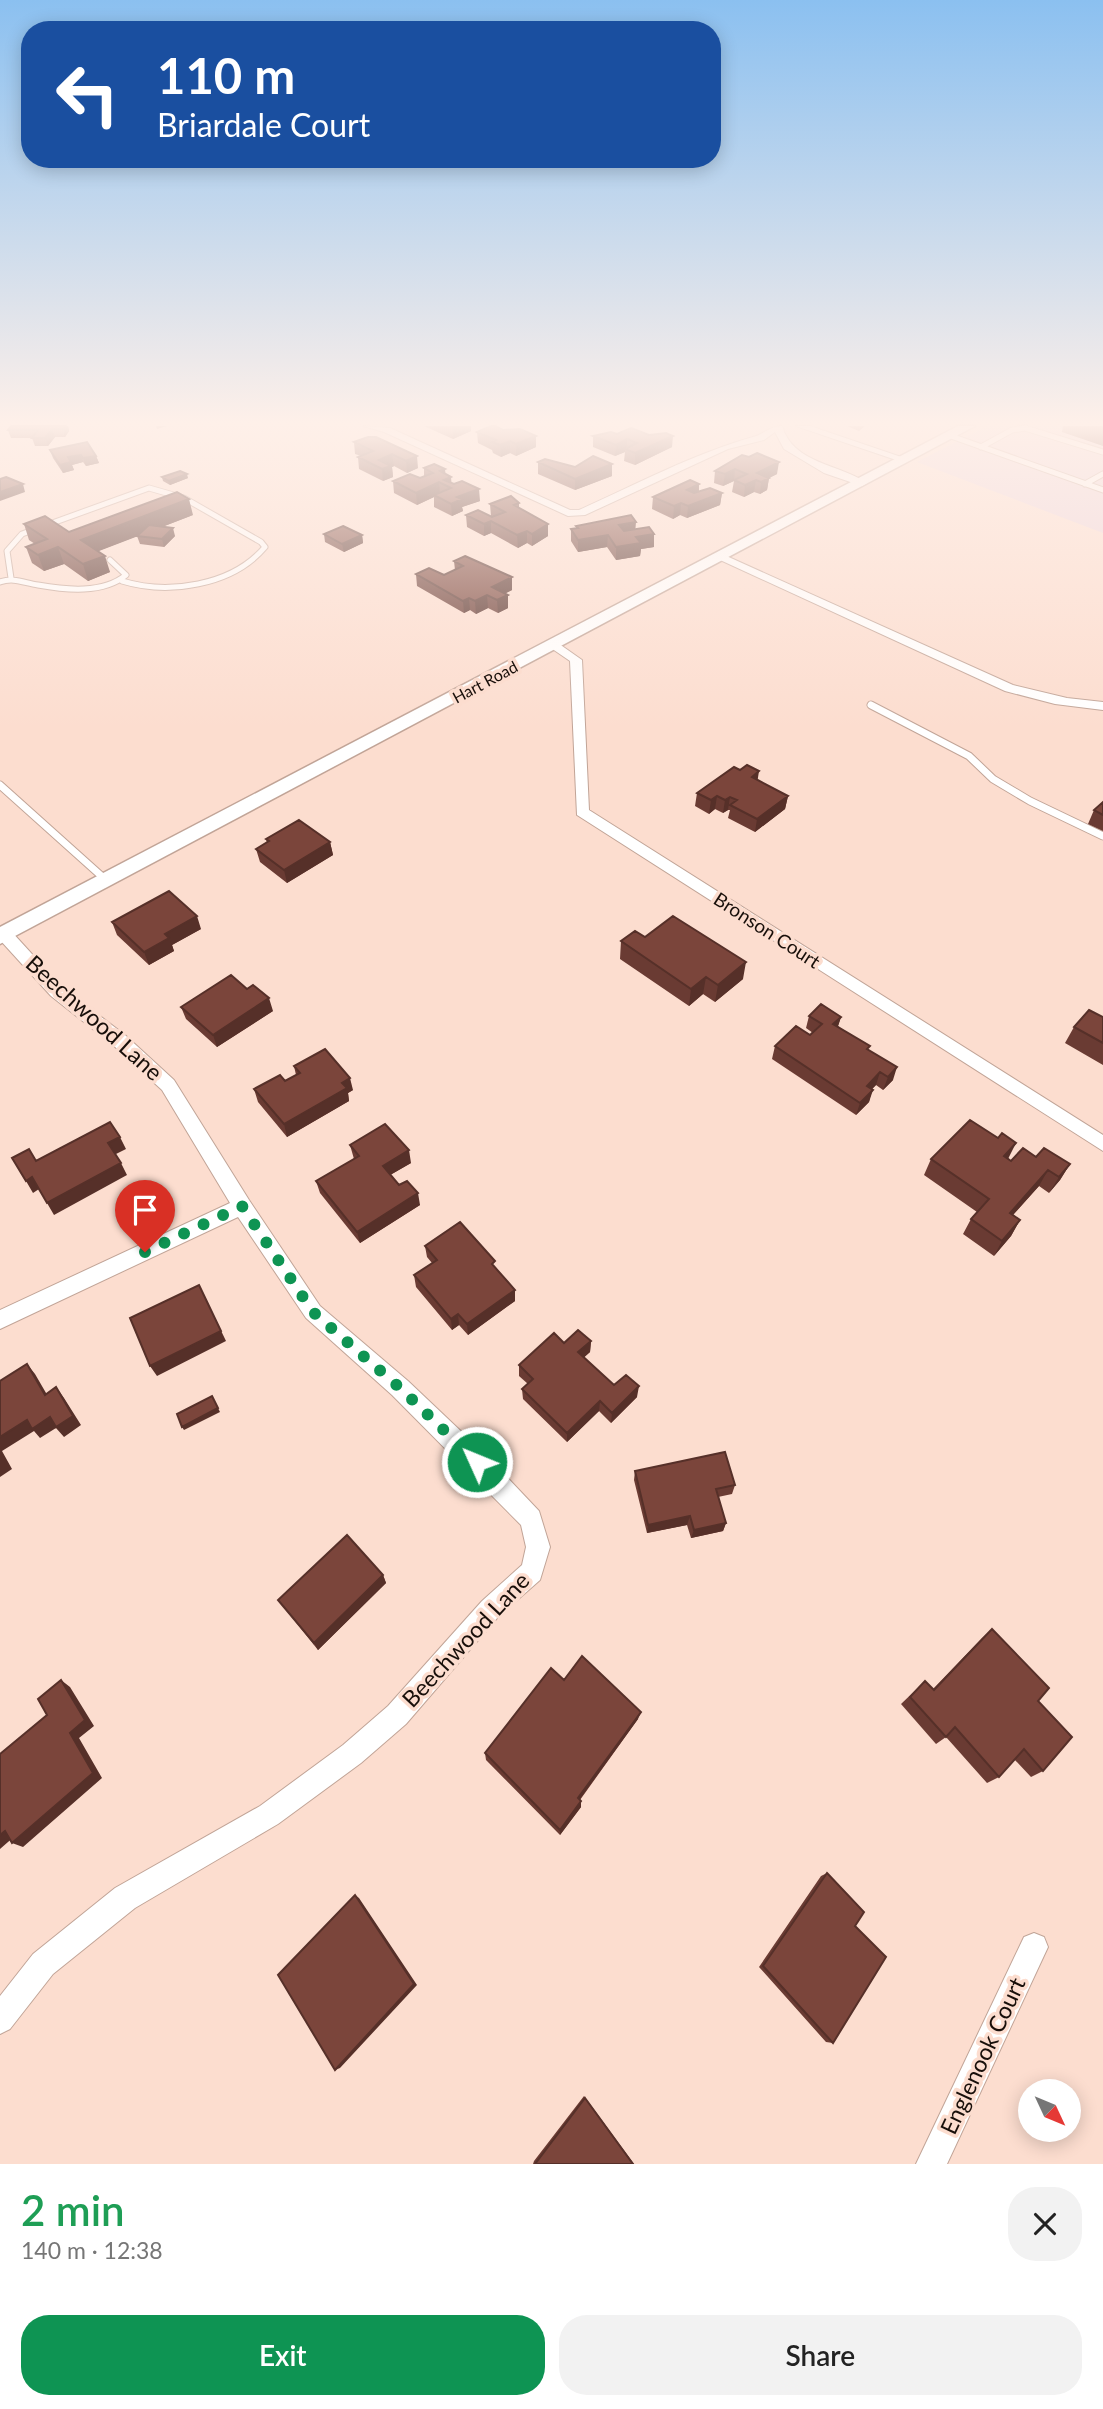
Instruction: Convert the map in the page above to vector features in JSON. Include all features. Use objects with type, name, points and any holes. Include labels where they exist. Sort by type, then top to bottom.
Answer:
[{"type":"street","name":"Hart Road","points":[[2,935],[779,527]]},
{"type":"street","points":[[722,557],[1009,688],[1041,697],[1103,706]]},
{"type":"street","name":"Bronson Court","points":[[555,645],[576,660],[582,812],[1103,1144]]},
{"type":"street","name":"Beechwood Lane","points":[[0,2019],[43,1964],[125,1898],[269,1815],[352,1754],[397,1715],[490,1609],[532,1572],[538,1547],[531,1519],[477,1462],[400,1388],[313,1312],[242,1206],[168,1085],[118,1040],[57,992],[2,935]]},
{"type":"street","points":[[0,1320],[242,1206]]},
{"type":"street","name":"Englenook Court","points":[[931,2164],[1034,1947]]},
{"type":"lane","points":[[11,578],[7,551],[22,534],[41,527]]},
{"type":"lane","points":[[0,582],[11,578],[22,583],[79,588],[122,581],[146,587],[191,585],[242,566],[261,554],[265,547],[232,527]]},
{"type":"lane","points":[[110,560],[125,571],[126,575],[122,581]]},
{"type":"lane","points":[[871,705],[878,711],[969,755],[989,776],[1028,800],[1103,836]]},
{"type":"lane","points":[[0,785],[107,881]]},
{"type":"shaded area","points":[[1087,527],[1103,527],[1103,533]]},
{"type":"building","points":[[29,527],[61,527],[69,532],[83,527],[115,527],[81,540],[105,556],[83,564],[58,547],[38,555],[26,547],[47,539]]},
{"type":"building","points":[[147,527],[173,528],[162,539],[137,536]]},
{"type":"building","points":[[345,527],[362,535],[342,544],[324,534]]},
{"type":"building","points":[[502,527],[543,527],[532,534],[527,531],[517,535]]},
{"type":"building","points":[[621,527],[624,531],[649,527],[654,534],[636,537],[641,543],[616,547],[608,535],[578,540],[571,529]]},
{"type":"building","points":[[465,556],[512,577],[492,587],[508,595],[497,600],[487,595],[475,601],[469,598],[463,601],[416,574],[429,568],[444,575],[463,566],[454,561]]},
{"type":"building","points":[[747,765],[759,771],[752,777],[788,796],[757,819],[730,805],[737,800],[730,797],[725,800],[717,796],[711,800],[697,793],[734,767],[740,770]]},
{"type":"building","points":[[1103,802],[1103,815],[1094,810]]},
{"type":"building","points":[[299,820],[330,842],[284,870],[256,849],[269,841],[266,839]]},
{"type":"building","points":[[169,891],[197,916],[165,934],[169,938],[144,952],[112,922]]},
{"type":"building","points":[[673,916],[746,962],[718,985],[706,977],[691,989],[621,941],[635,931],[645,937]]},
{"type":"building","points":[[231,975],[247,989],[253,985],[269,998],[213,1035],[181,1007]]},
{"type":"building","points":[[821,1004],[841,1017],[833,1024],[870,1046],[867,1049],[897,1067],[888,1077],[880,1072],[867,1086],[873,1090],[860,1103],[775,1046],[796,1026],[810,1035],[822,1024],[809,1016]]},
{"type":"building","points":[[1089,1010],[1103,1017],[1103,1043],[1074,1027]]},
{"type":"building","points":[[325,1049],[350,1078],[342,1083],[347,1088],[284,1124],[254,1089],[280,1075],[285,1081],[300,1073],[294,1066]]},
{"type":"building","points":[[970,1120],[998,1138],[1002,1133],[1016,1143],[1004,1156],[1011,1161],[1023,1148],[1036,1157],[1044,1148],[1070,1164],[1059,1177],[1048,1170],[1010,1213],[1020,1220],[1002,1241],[971,1219],[989,1199],[931,1159]]},
{"type":"building","points":[[110,1122],[120,1137],[108,1143],[121,1163],[47,1203],[32,1177],[26,1181],[12,1158],[29,1149],[36,1161]]},
{"type":"building","points":[[385,1124],[409,1150],[383,1166],[399,1185],[407,1181],[418,1193],[357,1232],[316,1181],[359,1156],[350,1145]]},
{"type":"building","points":[[460,1222],[495,1261],[492,1264],[515,1290],[467,1324],[458,1314],[451,1319],[414,1275],[437,1260],[425,1246]]},
{"type":"building","points":[[199,1285],[221,1331],[150,1366],[130,1318]]},
{"type":"building","points":[[578,1330],[591,1341],[578,1352],[614,1385],[626,1375],[639,1386],[612,1413],[600,1401],[567,1433],[522,1389],[533,1379],[519,1365],[554,1333],[564,1343]]},
{"type":"building","points":[[27,1364],[45,1395],[56,1387],[73,1416],[56,1427],[50,1417],[32,1429],[27,1420],[0,1437],[0,1381]]},
{"type":"building","points":[[212,1396],[218,1408],[182,1427],[177,1414]]},
{"type":"building","points":[[725,1452],[735,1485],[716,1489],[726,1523],[694,1530],[690,1516],[648,1525],[635,1471]]},
{"type":"building","points":[[347,1535],[383,1575],[314,1643],[278,1600]]},
{"type":"building","points":[[992,1629],[1049,1688],[1038,1701],[1072,1737],[1043,1771],[1024,1749],[999,1777],[955,1727],[946,1737],[910,1697],[925,1681],[934,1690]]},
{"type":"building","points":[[582,1656],[641,1712],[578,1798],[581,1801],[560,1830],[485,1753],[551,1668],[564,1680]]},
{"type":"building","points":[[61,1680],[85,1720],[70,1733],[93,1773],[12,1843],[5,1831],[0,1835],[0,1754],[47,1715],[38,1699]]},
{"type":"building","points":[[827,1873],[864,1912],[855,1926],[886,1957],[833,2043],[763,1966]]},
{"type":"building","points":[[355,1895],[414,1984],[335,2070],[278,1975]]},
{"type":"building","points":[[585,2098],[633,2164],[535,2164]]},
{"type":"route","points":[[145,1252],[242,1206],[313,1312],[400,1388],[477,1462]]}]
